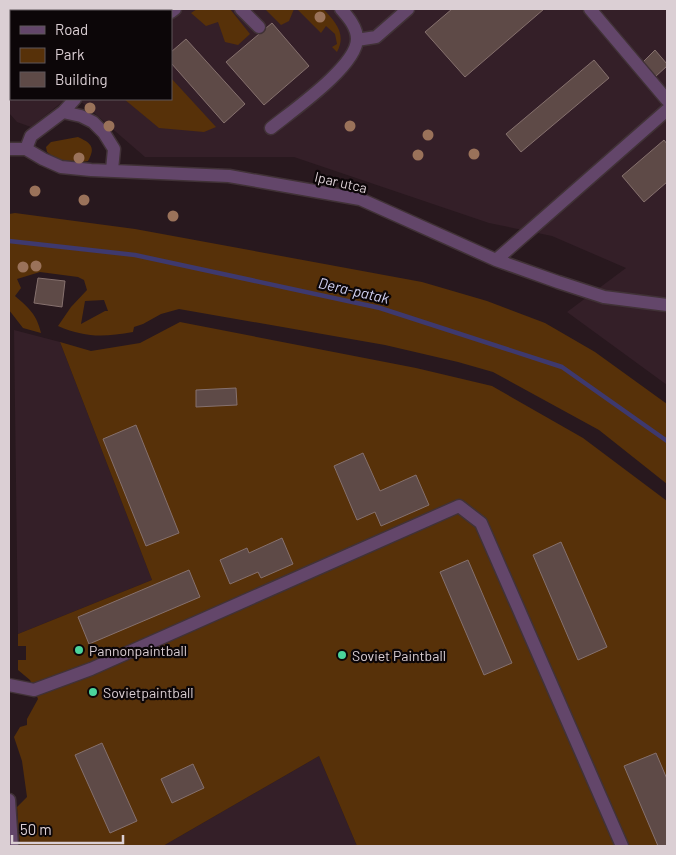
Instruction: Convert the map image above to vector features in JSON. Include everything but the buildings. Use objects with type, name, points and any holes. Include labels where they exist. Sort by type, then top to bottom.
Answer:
[{"type":"street","points":[[242,9],[259,27]]},
{"type":"street","points":[[271,128],[326,84],[341,69],[355,50],[356,30],[341,9]]},
{"type":"street","points":[[357,40],[376,37],[408,9]]},
{"type":"street","points":[[590,9],[667,100]]},
{"type":"street","points":[[26,149],[31,136],[63,112],[74,100]]},
{"type":"street","points":[[496,260],[667,110]]},
{"type":"street","points":[[63,112],[81,116],[93,122],[104,133],[114,149],[112,170]]},
{"type":"street","name":"Ipar utca","points":[[9,149],[26,149],[42,159],[61,167],[230,176],[360,199],[496,260],[604,297],[667,305]]},
{"type":"street","points":[[9,685],[34,690],[91,669],[459,506],[481,523],[622,846]]},
{"type":"street","points":[[9,800],[12,846]]},
{"type":"shaded area","points":[[9,9],[667,9],[667,385],[567,312],[626,268],[552,236],[489,223],[294,157],[145,157],[79,100],[172,100],[172,10],[10,10],[10,100],[65,100],[31,127],[17,122],[9,113]]},
{"type":"shaded area","points":[[14,330],[60,342],[152,580],[18,634]]},
{"type":"shaded area","points":[[319,756],[357,846],[163,846]]},
{"type":"green space","points":[[197,9],[230,9],[250,34],[238,45],[225,42],[218,22],[206,26],[191,13]]},
{"type":"green space","points":[[265,9],[294,9],[289,21],[281,25]]},
{"type":"green space","points":[[297,9],[323,9],[335,23],[340,34],[340,45],[337,52],[332,47],[337,44],[335,34],[326,26],[321,33]]},
{"type":"green space","points":[[172,79],[216,127],[204,132],[159,128],[125,100],[172,100]]},
{"type":"green space","points":[[78,137],[91,146],[92,152],[88,161],[66,161],[56,158],[47,152],[46,147],[51,142]]},
{"type":"green space","points":[[15,213],[135,229],[422,282],[487,301],[545,323],[595,352],[667,404],[667,484],[599,430],[493,372],[458,362],[385,345],[179,309],[161,314],[134,327],[133,332],[113,335],[77,333],[58,326],[71,307],[87,290],[84,280],[78,277],[40,272],[17,279],[21,288],[15,296],[32,312],[41,333],[23,328],[9,310],[9,214]],"holes":[[[104,300],[108,311],[105,311],[81,324],[85,301]]]},
{"type":"green space","points":[[180,322],[416,368],[492,386],[583,438],[667,501],[667,846],[357,846],[319,756],[163,846],[20,846],[17,807],[27,797],[22,761],[14,737],[20,727],[27,725],[27,719],[38,699],[30,680],[18,670],[18,660],[26,660],[26,646],[18,646],[18,634],[152,580],[60,342],[91,351],[140,343]]},
{"type":"waterway","name":"Dera-patak","points":[[9,241],[135,255],[380,308],[562,367],[667,441]]},
{"type":"place","name":"Pannonpaintball","points":[[79,650]]},
{"type":"place","name":"Soviet Paintball","points":[[342,655]]},
{"type":"place","name":"Sovietpaintball","points":[[93,692]]}]
